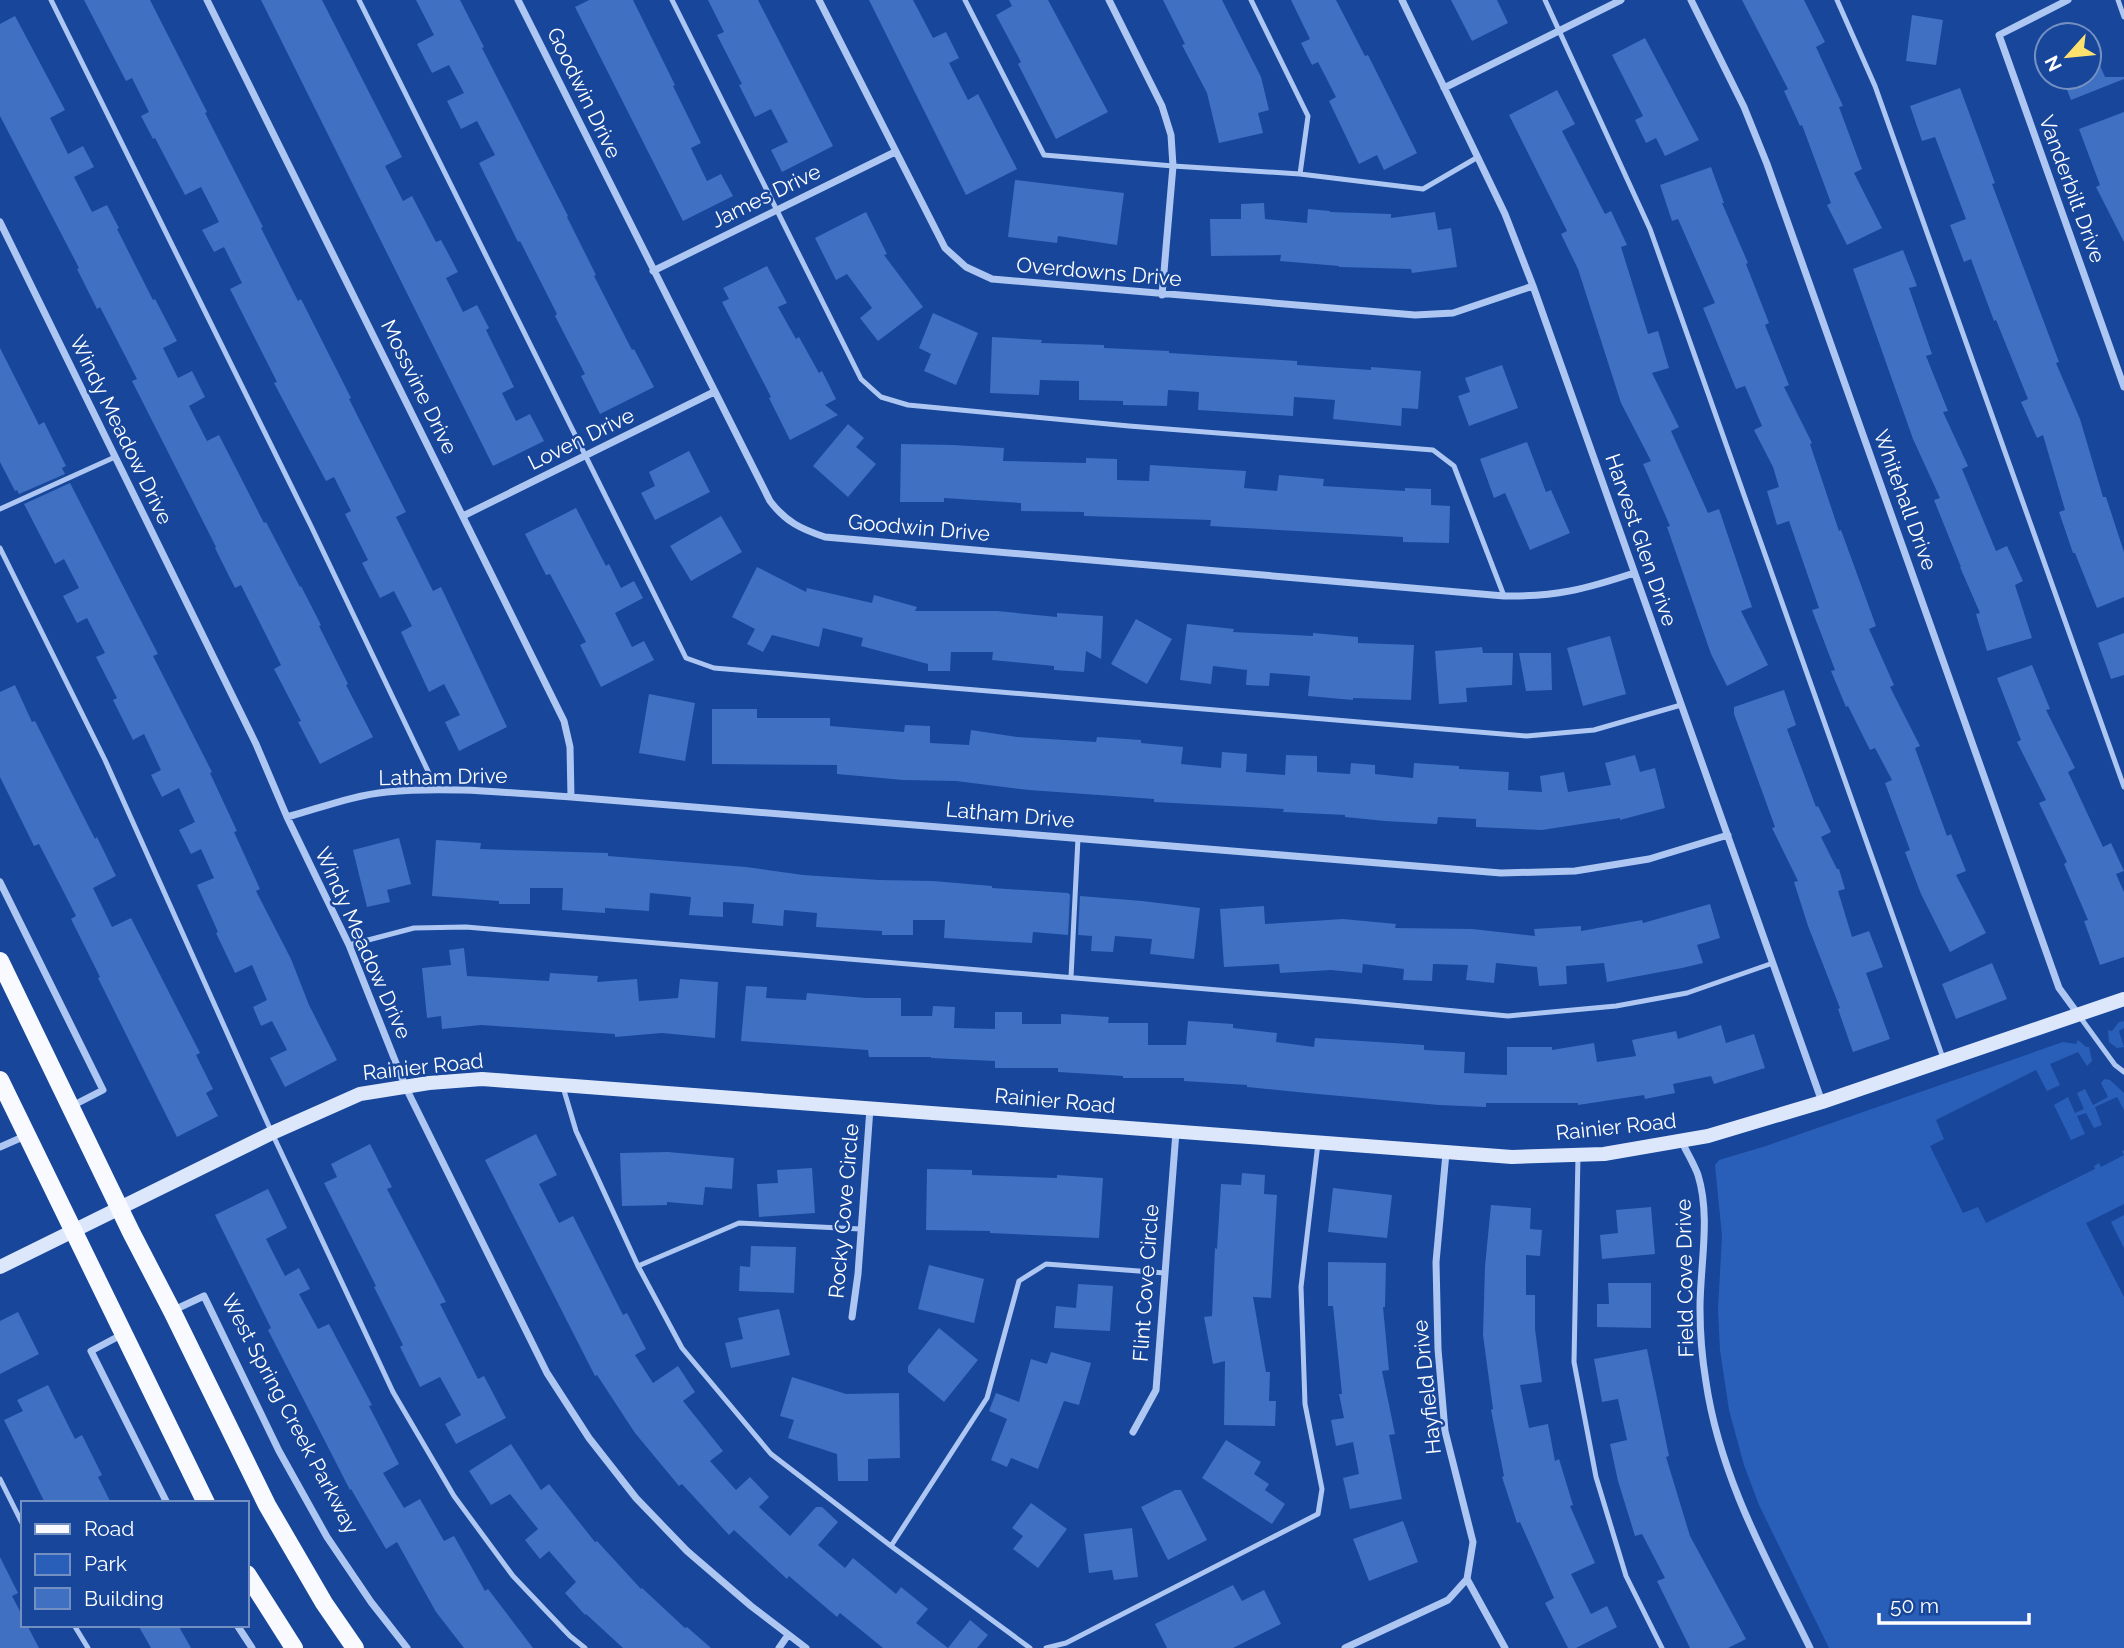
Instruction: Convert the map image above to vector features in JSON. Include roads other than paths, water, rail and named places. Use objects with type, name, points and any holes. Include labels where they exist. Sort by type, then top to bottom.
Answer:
[{"type":"main road","points":[[0,961],[267,1504],[324,1603],[355,1648]]},
{"type":"main road","points":[[0,1080],[205,1501]]},
{"type":"main road","points":[[248,1576],[294,1648]]},
{"type":"street","name":"Mossvine Drive","points":[[207,0],[564,721],[570,747],[571,797]]},
{"type":"street","name":"Goodwin Drive","points":[[518,0],[770,501],[797,527],[825,537],[1504,596],[1539,596],[1590,588],[1634,573]]},
{"type":"street","name":"Overdowns Drive","points":[[819,0],[945,248],[966,267],[992,279],[1415,315],[1452,313],[1534,286]]},
{"type":"street","points":[[1109,0],[1162,106],[1171,135],[1173,166],[1162,295]]},
{"type":"street","name":"Harvest Glen Drive","points":[[1402,0],[1506,214],[1534,286],[1822,1102]]},
{"type":"street","points":[[1444,88],[1621,0]]},
{"type":"street","name":"Whitehall Drive","points":[[1690,0],[1744,107],[1767,164],[2059,988],[2078,1015]]},
{"type":"street","name":"Vanderbilt Drive","points":[[2068,0],[1999,35],[2124,387]]},
{"type":"street","name":"James Drive","points":[[653,271],[895,152]]},
{"type":"street","name":"Windy Meadow Drive","points":[[0,222],[256,744],[287,817],[349,945],[406,1088],[547,1373],[589,1438],[636,1498],[687,1551],[806,1648]]},
{"type":"street","name":"Loven Drive","points":[[463,516],[714,392]]},
{"type":"street","name":"Latham Drive","points":[[287,817],[385,792],[437,790],[571,797],[1501,873],[1575,871],[1637,861],[1728,835]]},
{"type":"street","points":[[0,882],[103,1090],[71,1107]]},
{"type":"street","name":"Rainier Road","points":[[0,1267],[272,1133],[360,1094],[429,1083],[482,1079],[562,1084],[1512,1157],[1604,1154],[1708,1136],[1822,1102],[2124,999]]},
{"type":"street","name":"Rocky Cove Circle","points":[[852,1317],[870,1107]]},
{"type":"street","name":"Flint Cove Circle","points":[[1133,1432],[1156,1390],[1176,1131]]},
{"type":"street","points":[[0,1147],[27,1135]]},
{"type":"street","name":"Field Cove Drive","points":[[1682,1142],[1698,1175],[1702,1195],[1704,1241],[1700,1308],[1706,1382],[1722,1454],[1744,1515],[1810,1648]]},
{"type":"street","name":"Hayfield Drive","points":[[1446,1153],[1436,1262],[1438,1349],[1445,1431],[1473,1542],[1467,1579]]},
{"type":"street","name":"West Spring Creek Parkway","points":[[172,1311],[204,1296],[279,1451],[327,1538],[407,1648]]},
{"type":"street","points":[[124,1334],[91,1351],[166,1501]]},
{"type":"street","points":[[1345,1648],[1448,1600],[1467,1579],[1505,1648]]},
{"type":"street","points":[[237,1627],[252,1648]]},
{"type":"street","points":[[779,1648],[788,1635]]},
{"type":"lane","points":[[51,0],[305,514],[437,790]]},
{"type":"lane","points":[[359,0],[686,658],[714,668],[1527,736],[1594,730],[1681,705]]},
{"type":"lane","points":[[672,0],[861,379],[881,397],[922,407],[1433,450],[1454,466],[1504,596]]},
{"type":"lane","points":[[965,0],[1044,155],[1300,174],[1423,190],[1478,157]]},
{"type":"lane","points":[[1251,0],[1308,116],[1300,174]]},
{"type":"lane","points":[[1545,0],[1650,229],[1944,1060]]},
{"type":"lane","points":[[1837,0],[1880,99],[2124,786]]},
{"type":"lane","points":[[2118,0],[2124,17]]},
{"type":"lane","points":[[0,509],[115,457]]},
{"type":"lane","points":[[0,548],[105,760],[272,1133],[393,1392],[454,1496],[513,1576],[570,1636],[585,1648]]},
{"type":"lane","points":[[1071,977],[1078,838]]},
{"type":"lane","points":[[349,945],[414,928],[466,927],[1508,1016],[1616,1006],[1687,993],[1773,963]]},
{"type":"lane","points":[[2078,1015],[2115,1065],[2124,1072]]},
{"type":"lane","points":[[562,1084],[576,1131],[638,1266],[682,1348],[771,1454],[1030,1648]]},
{"type":"lane","points":[[1046,1648],[1066,1643],[1318,1514],[1322,1489],[1305,1404],[1301,1287],[1318,1143]]},
{"type":"lane","points":[[1578,1154],[1574,1362],[1603,1502],[1626,1576],[1662,1648]]},
{"type":"lane","points":[[638,1266],[739,1223],[861,1228]]},
{"type":"lane","points":[[891,1546],[987,1398],[1018,1281],[1046,1264],[1165,1273]]},
{"type":"lane","points":[[0,1479],[21,1521]]},
{"type":"lane","points":[[75,1627],[88,1648]]}]
